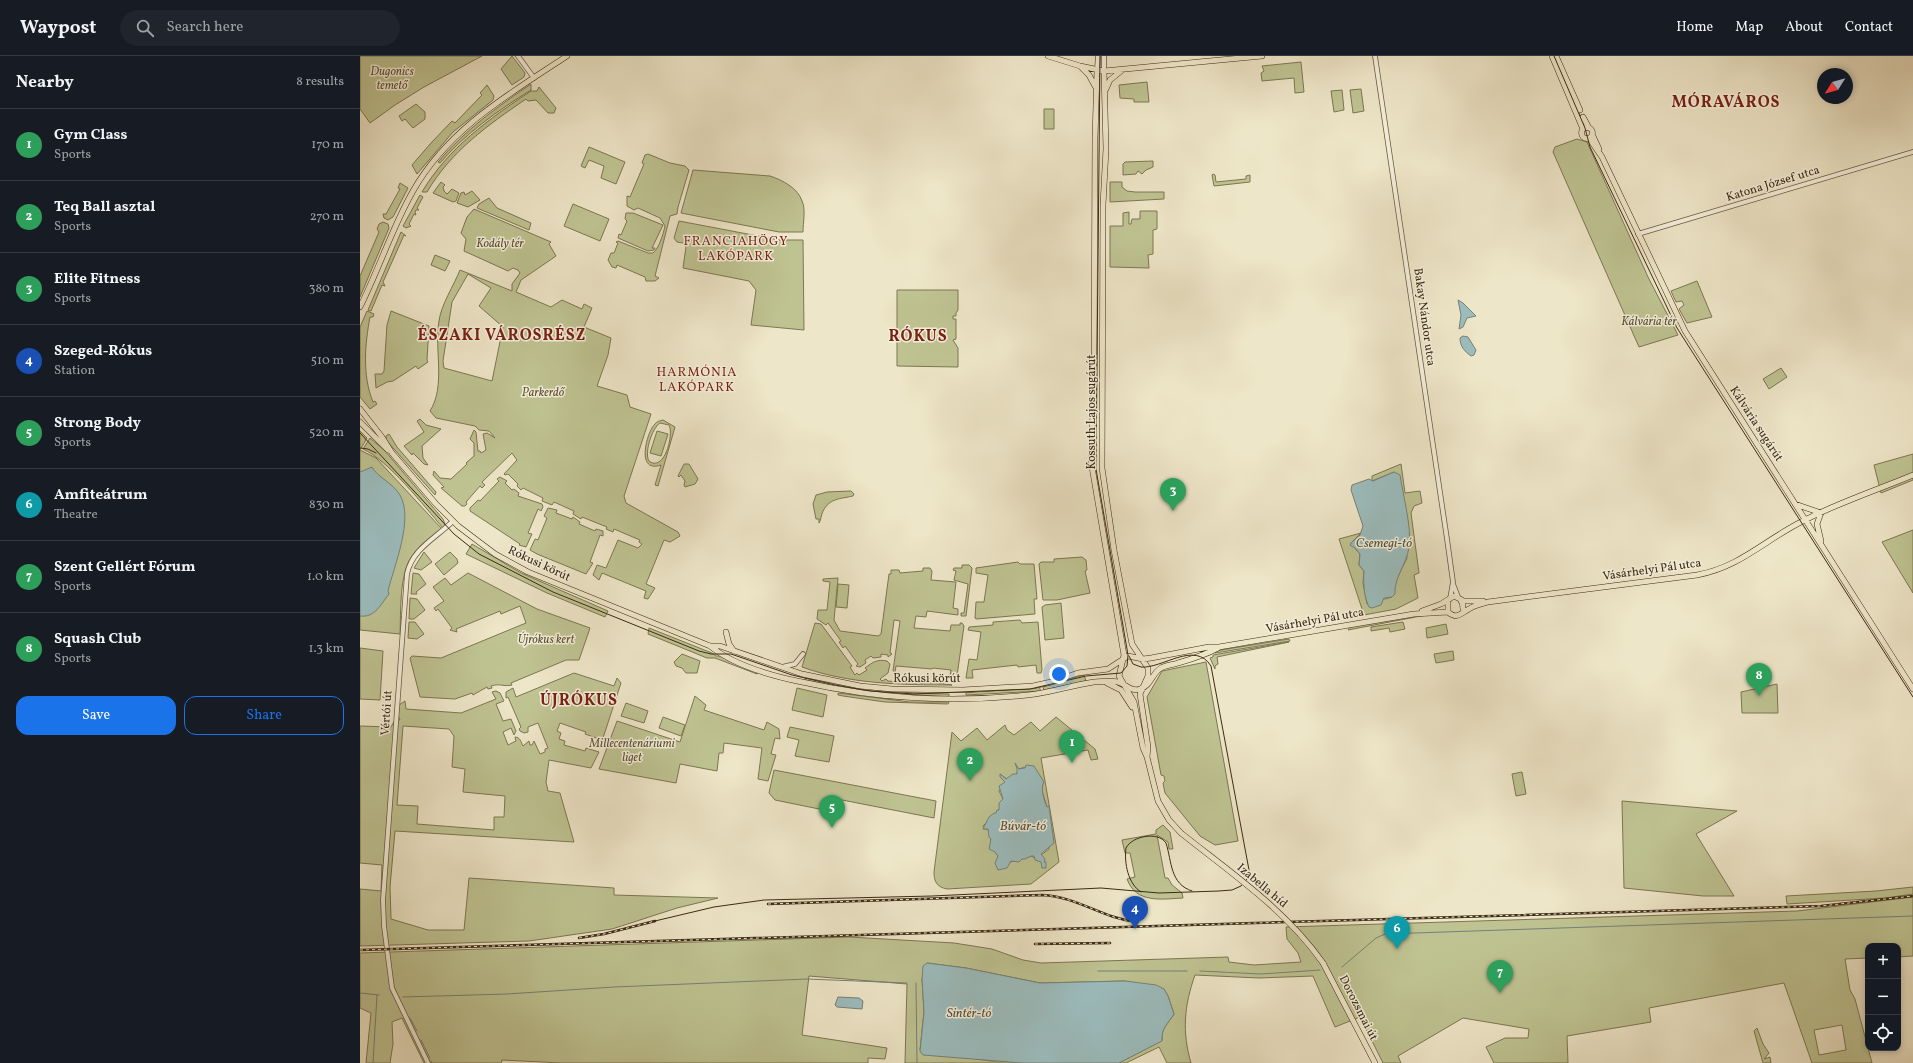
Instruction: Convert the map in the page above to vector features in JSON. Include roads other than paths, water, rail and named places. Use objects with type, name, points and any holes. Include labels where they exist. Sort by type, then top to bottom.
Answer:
[{"type":"main road","points":[[360,307],[405,205],[434,160],[466,126],[490,107],[567,56]]},
{"type":"main road","points":[[1048,56],[1097,71],[1122,70],[1262,56]]},
{"type":"main road","name":"Kálvária sugárút","points":[[1552,56],[1586,128],[1592,130],[1590,136],[1602,157],[1684,331],[1823,546],[1913,689]]},
{"type":"main road","name":"Kálvária sugárút","points":[[1556,56],[1586,128],[1582,136],[1590,136]]},
{"type":"main road","points":[[1080,66],[1089,75],[1096,87]]},
{"type":"main road","points":[[1105,91],[1110,80],[1122,70]]},
{"type":"main road","name":"Kossuth Lajos sugárút","points":[[1097,71],[1094,387],[1091,461],[1124,657],[1119,674],[1124,685],[1133,698],[1143,748],[1147,758],[1152,784],[1160,806],[1169,820],[1181,833]]},
{"type":"main road","name":"Kossuth Lajos sugárút","points":[[1104,71],[1106,149],[1103,205],[1102,468],[1114,550],[1132,644],[1136,652],[1147,666],[1148,673],[1141,689],[1140,704],[1148,747],[1147,758]]},
{"type":"main road","name":"Rókusi körút","points":[[360,409],[382,437],[392,453],[453,521],[486,548],[520,568],[710,646],[722,654],[756,669],[789,680],[860,694],[909,698],[950,700],[1028,695],[1112,681],[1132,689],[1141,689]]},
{"type":"main road","name":"Rókusi körút","points":[[360,422],[380,444],[392,453]]},
{"type":"main road","points":[[373,436],[382,437],[380,444]]},
{"type":"main road","name":"Vásárhelyi Pál utca","points":[[1143,659],[1434,610],[1448,610],[1456,613],[1468,606],[1488,602],[1707,573],[1731,565],[1805,520],[1913,475]]},
{"type":"main road","points":[[1795,504],[1820,513],[1818,529],[1823,546]]},
{"type":"main road","points":[[1448,610],[1450,599]]},
{"type":"main road","name":"Vásárhelyi Pál utca","points":[[1434,610],[1450,599],[1482,600],[1488,602]]},
{"type":"main road","points":[[1461,600],[1463,610]]},
{"type":"main road","name":"Vásárhelyi Pál utca","points":[[1448,610],[1453,615],[1458,616],[1476,605]]},
{"type":"main road","points":[[726,632],[729,644],[734,651]]},
{"type":"main road","name":"Rókusi körút","points":[[710,646],[720,646],[781,667],[824,679],[875,688],[958,690],[1033,686],[1078,673],[1108,669],[1124,657]]},
{"type":"main road","points":[[720,646],[722,654]]},
{"type":"main road","name":"Vásárhelyi Pál utca","points":[[1141,689],[1147,685],[1162,667],[1201,656],[1219,647]]},
{"type":"main road","points":[[1124,657],[1132,656],[1143,659]]},
{"type":"main road","points":[[1100,682],[1113,685],[1121,690],[1130,701],[1137,719]]},
{"type":"main road","name":"Izabella híd","points":[[1181,833],[1280,914],[1303,936],[1323,963]]},
{"type":"main road","name":"Dorozsmai út","points":[[1323,963],[1375,1063]]},
{"type":"street","points":[[518,56],[534,78]]},
{"type":"street","name":"Kossuth Lajos sugárút","points":[[1097,71],[1098,56]]},
{"type":"street","name":"Kossuth Lajos sugárút","points":[[1104,56],[1104,71]]},
{"type":"street","name":"Bakay Nándor utca","points":[[1375,56],[1453,582],[1461,600]]},
{"type":"street","name":"Katona József utca","points":[[1638,234],[1913,152]]},
{"type":"street","name":"Vértói út","points":[[428,1063],[392,988],[384,926],[383,900],[405,583],[408,568],[414,556],[453,521]]},
{"type":"street","name":"Bakay Nándor utca","points":[[1450,599],[1453,582]]},
{"type":"street","points":[[781,667],[795,664],[803,654]]},
{"type":"water","points":[[1458,300],[1476,316],[1467,318],[1463,327],[1459,329],[1461,315]]},
{"type":"water","points":[[1463,336],[1468,337],[1476,350],[1474,355],[1471,356],[1463,348],[1460,338]]},
{"type":"water","points":[[372,467],[377,474],[397,490],[404,505],[405,517],[402,543],[388,591],[389,594],[374,613],[360,616],[360,472]]},
{"type":"water","name":"Csemegi-tó","points":[[1394,472],[1400,475],[1408,521],[1410,539],[1409,547],[1406,559],[1396,582],[1395,594],[1392,597],[1384,598],[1381,605],[1372,608],[1369,607],[1367,603],[1365,594],[1364,571],[1359,565],[1360,554],[1350,545],[1360,535],[1363,526],[1351,490],[1352,485],[1369,479],[1373,481]]},
{"type":"water","name":"Búvár-tó","points":[[1015,763],[1019,769],[1025,768],[1026,765],[1034,766],[1044,782],[1042,787],[1043,794],[1047,807],[1049,806],[1054,843],[1041,854],[1045,859],[1044,862],[1046,862],[1046,868],[1042,868],[1041,862],[1035,860],[1034,856],[1031,856],[1022,859],[1019,862],[1011,861],[1007,868],[998,870],[995,863],[998,856],[995,852],[989,849],[991,839],[989,837],[988,829],[983,829],[989,817],[999,810],[999,803],[1003,799],[999,786],[1005,782],[1000,777],[1000,774],[1006,779],[1013,774],[1017,774]]},
{"type":"water","name":"Sintér-tó","points":[[927,963],[966,968],[1040,983],[1125,981],[1156,985],[1164,989],[1174,1014],[1165,1026],[1162,1041],[1119,1063],[1022,1063],[923,1055],[920,1051],[924,1012],[922,979],[923,966]]},
{"type":"water","points":[[838,997],[859,998],[863,1001],[862,1009],[837,1007],[835,1005]]},
{"type":"waterway","points":[[1342,967],[1376,938],[1385,934],[1913,916]]},
{"type":"waterway","points":[[1200,971],[1261,974],[1320,970]]},
{"type":"waterway","points":[[1098,971],[1187,971]]},
{"type":"waterway","points":[[403,997],[507,994],[614,987],[807,979],[907,983]]},
{"type":"waterway","points":[[916,983],[917,1063]]},
{"type":"waterway","points":[[360,993],[379,995]]},
{"type":"waterway","points":[[373,1063],[377,995]]},
{"type":"waterway","points":[[410,1018],[417,1031]]},
{"type":"waterway","points":[[421,1040],[430,1058]]},
{"type":"tram line","points":[[360,433],[454,534],[479,554],[553,592],[699,651],[711,654],[731,654],[792,675],[835,685],[870,691],[914,694],[1030,689],[1086,676],[1121,673],[1127,666],[1128,655],[1096,469],[1100,56]]},
{"type":"tram line","points":[[1554,56],[1585,128],[1590,147],[1677,328],[1913,697]]},
{"type":"tram line","points":[[360,448],[368,449],[376,453]]},
{"type":"tram line","points":[[655,921],[714,907],[764,900],[932,896],[1101,888],[1159,893],[1232,890],[1241,886],[1247,879],[1249,870],[1211,666],[1204,659],[1196,655],[1187,655],[1159,664],[1141,667],[1133,664],[1129,656]]},
{"type":"tram line","points":[[1141,892],[1130,879],[1126,866],[1126,848],[1134,840],[1145,836],[1157,837],[1166,843],[1171,865],[1176,878],[1185,888],[1192,891]]},
{"type":"railway","points":[[768,904],[1042,895],[1079,903],[1124,920],[1137,922]]},
{"type":"railway","points":[[360,950],[1821,906],[1913,896]]},
{"type":"railway","points":[[579,938],[604,934],[655,921]]},
{"type":"railway","points":[[1035,944],[1110,943]]},
{"type":"place","name":"Elite Fitness","points":[[1173,511]]},
{"type":"place","name":"Squash Club","points":[[1759,696]]},
{"type":"place","name":"Gym Class","points":[[1072,763]]},
{"type":"place","name":"Teq Ball asztal","points":[[970,781]]},
{"type":"place","name":"Strong Body","points":[[832,828]]},
{"type":"place","name":"Szeged-Rókus","points":[[1135,929]]},
{"type":"place","name":"Amfiteátrum","points":[[1397,949]]},
{"type":"place","name":"Szent Gellért Fórum","points":[[1500,993]]},
{"type":"district","name":"MÓRAVÁROS","points":[[1726,103]]},
{"type":"district","name":"FRANCIAHÖGY LAKÓPARK","points":[[736,250]]},
{"type":"district","name":"ÉSZAKI VÁROSRÉSZ","points":[[502,336]]},
{"type":"district","name":"RÓKUS","points":[[918,337]]},
{"type":"district","name":"HARMÓNIA LAKÓPARK","points":[[697,380]]},
{"type":"district","name":"ÚJRÓKUS","points":[[579,701]]},
{"type":"park label","name":"Dugonics temető","points":[[392,79]]},
{"type":"park label","name":"Kodály tér","points":[[500,244]]},
{"type":"park label","name":"Kálvária tér","points":[[1649,322]]},
{"type":"park label","name":"Parkerdő","points":[[543,393]]},
{"type":"park label","name":"Újrókus kert","points":[[546,640]]},
{"type":"park label","name":"Millecentenáriumi liget","points":[[632,751]]}]
